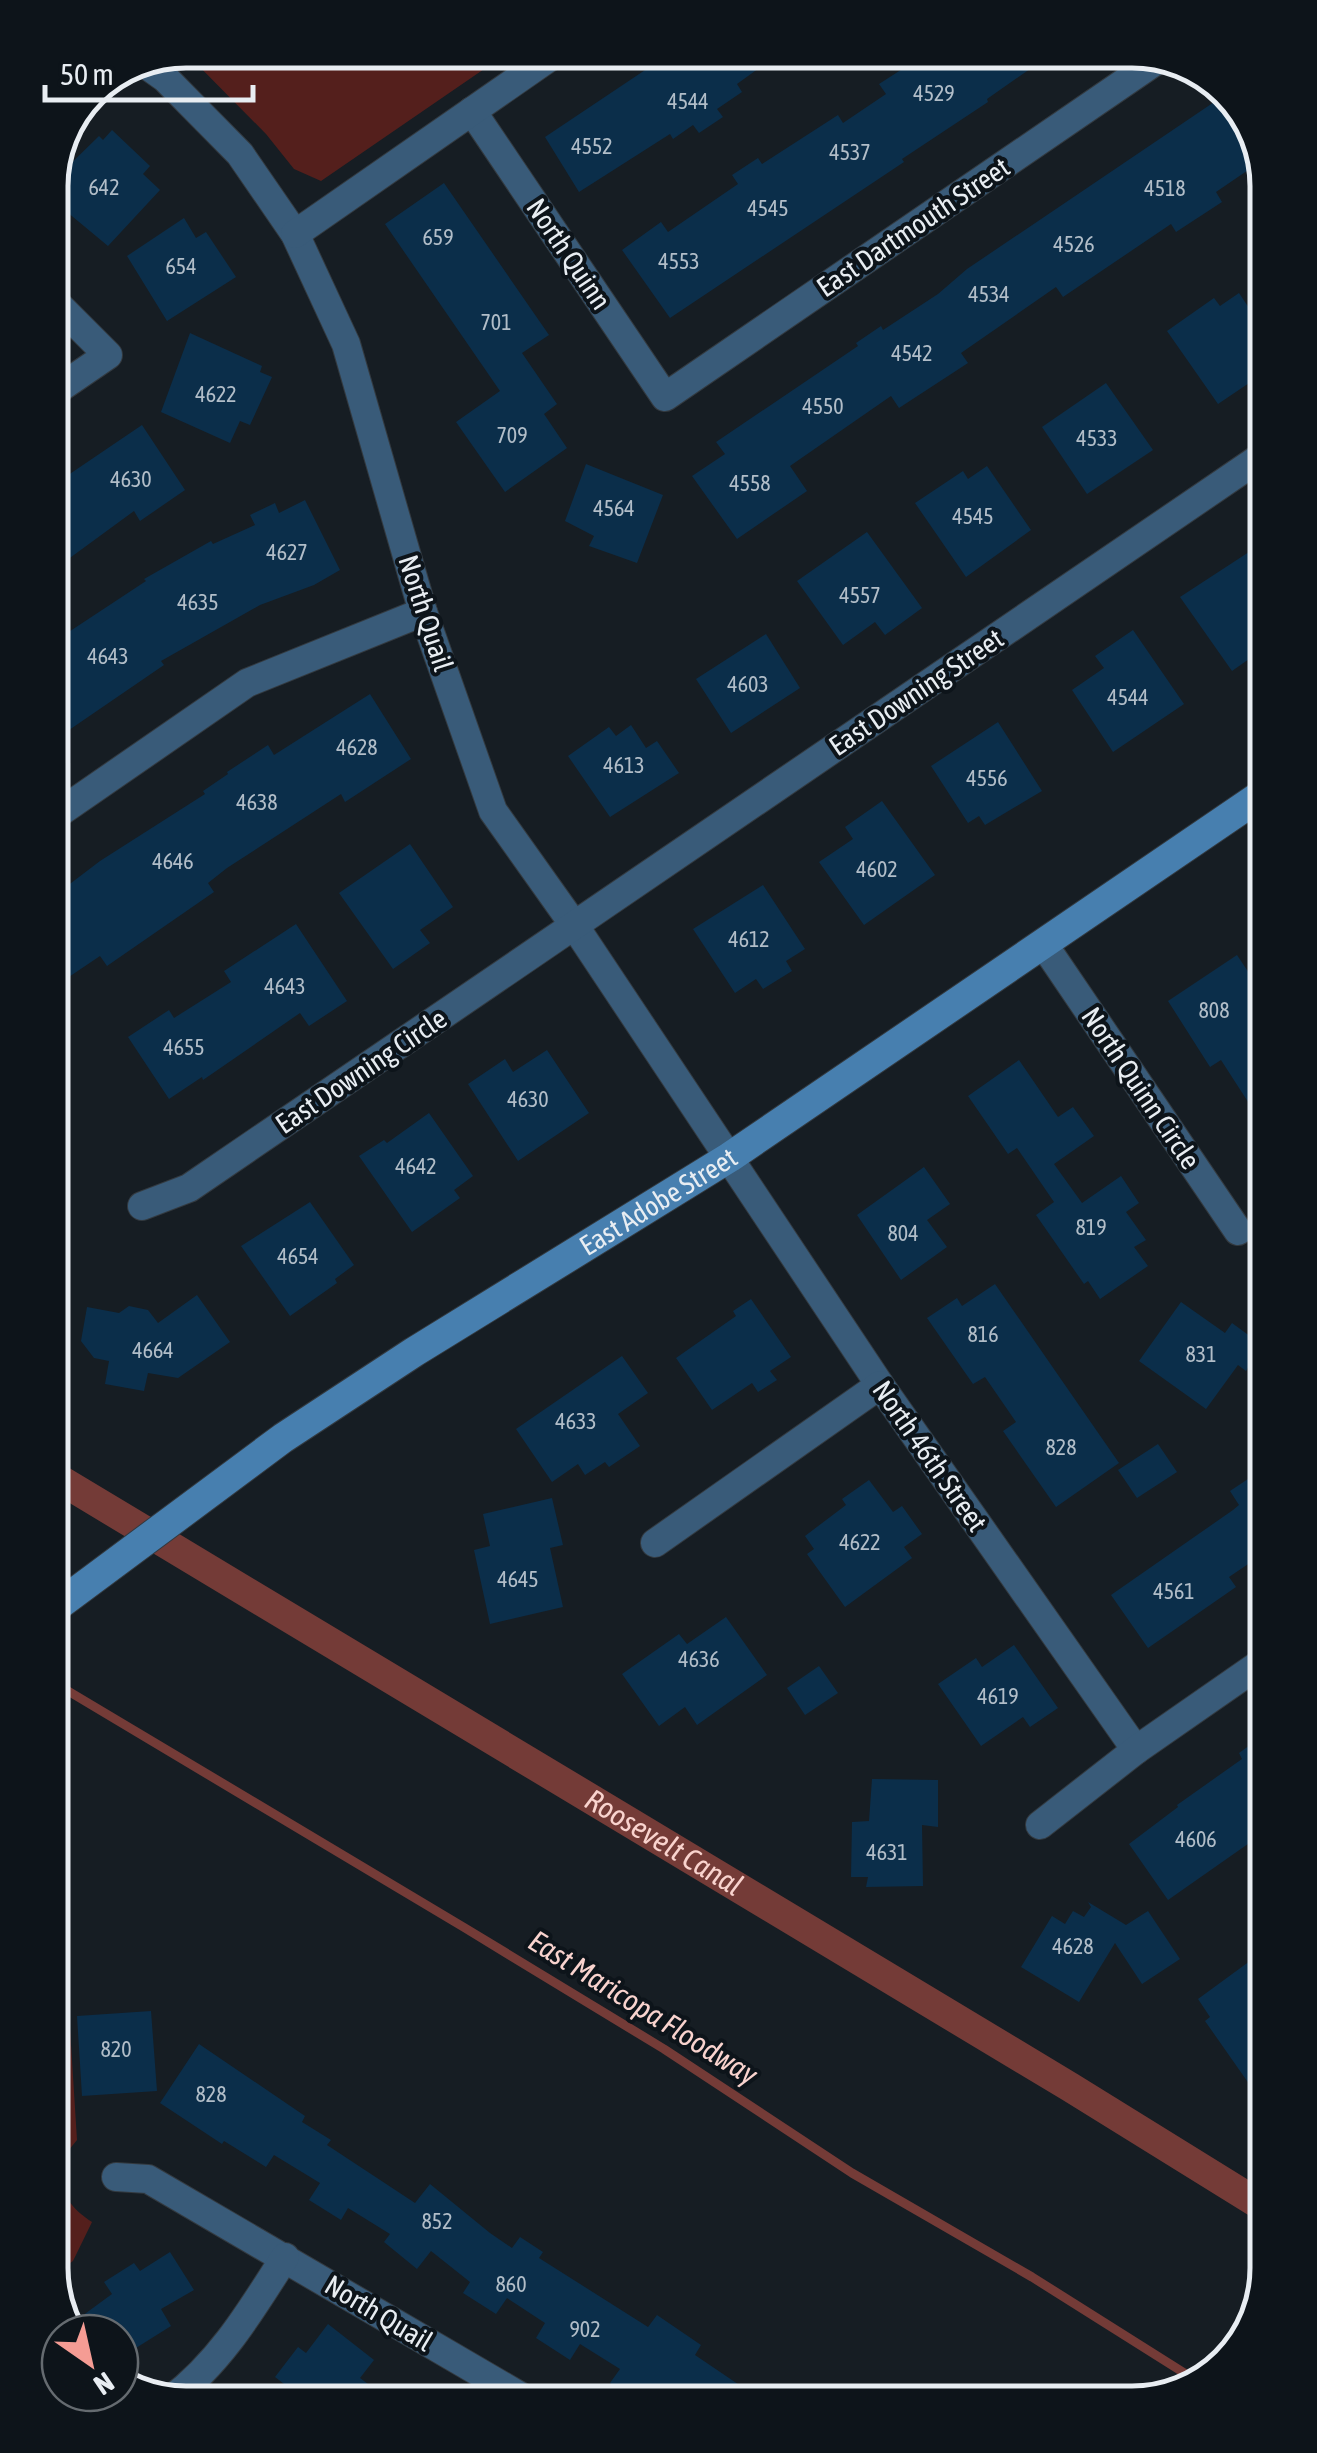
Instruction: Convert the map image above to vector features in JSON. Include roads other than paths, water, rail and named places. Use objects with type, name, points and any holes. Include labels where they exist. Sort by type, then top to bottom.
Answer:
[{"type":"street","points":[[295,234],[534,68]]},
{"type":"street","name":"East Dartmouth Street","points":[[665,396],[1144,69]]},
{"type":"street","name":"North Quail","points":[[157,72],[240,154],[295,234],[346,344],[424,612],[493,811],[730,1157]]},
{"type":"street","name":"North Quinn","points":[[472,111],[665,396]]},
{"type":"street","points":[[68,315],[108,355],[68,382]]},
{"type":"street","name":"East Downing Street","points":[[574,925],[1250,464]]},
{"type":"street","points":[[68,807],[247,683],[424,612]]},
{"type":"street","name":"East Adobe Street","points":[[68,1598],[283,1438],[414,1352],[730,1157],[1250,803]]},
{"type":"street","name":"East Downing Circle","points":[[142,1206],[190,1188],[574,925]]},
{"type":"street","name":"North Quinn Circle","points":[[1044,944],[1238,1232]]},
{"type":"street","name":"North 46th Street","points":[[730,1157],[880,1385],[1136,1750]]},
{"type":"street","points":[[654,1542],[880,1385]]},
{"type":"street","points":[[1040,1825],[1136,1750],[1250,1671]]},
{"type":"street","name":"North Quail","points":[[116,2177],[148,2178],[502,2385]]},
{"type":"street","points":[[191,2385],[246,2319],[285,2257]]},
{"type":"waterway","name":"Roosevelt Canal","points":[[68,1485],[1250,2198]]},
{"type":"waterway","name":"East Maricopa Floodway","points":[[68,1691],[664,2049],[852,2173],[1032,2277],[1184,2373]]}]
